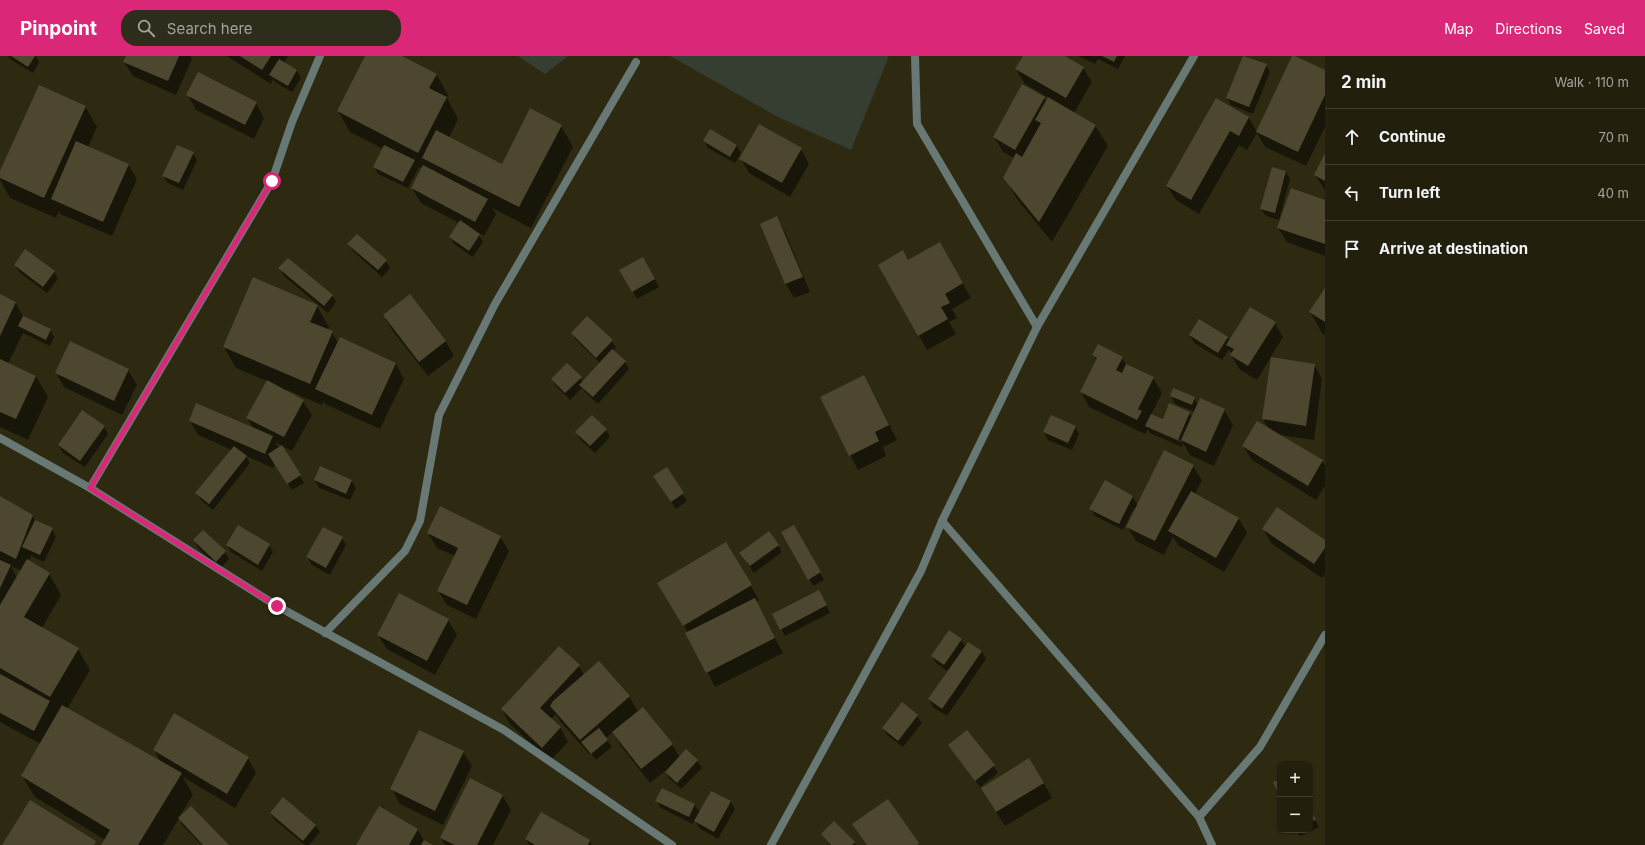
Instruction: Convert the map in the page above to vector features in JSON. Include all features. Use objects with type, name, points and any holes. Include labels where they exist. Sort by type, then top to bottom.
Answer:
[{"type":"street","points":[[90,488],[272,181],[292,122],[320,56]]},
{"type":"street","points":[[915,56],[917,124],[1037,327]]},
{"type":"street","points":[[771,845],[921,571],[942,521],[1037,327],[1194,56]]},
{"type":"street","points":[[326,633],[405,551],[420,521],[439,415],[495,304],[636,62]]},
{"type":"street","points":[[0,438],[90,488],[277,606],[504,730],[672,845]]},
{"type":"street","points":[[942,521],[1198,817],[1212,845]]},
{"type":"street","points":[[1198,817],[1260,747],[1325,635]]},
{"type":"green space","points":[[518,56],[568,56],[545,74]]},
{"type":"green space","points":[[670,56],[889,56],[851,150],[778,117]]},
{"type":"building","points":[[11,56],[35,56],[28,67]]},
{"type":"building","points":[[126,56],[179,56],[168,81],[123,62]]},
{"type":"building","points":[[240,56],[271,56],[262,70]]},
{"type":"building","points":[[365,56],[402,56],[437,74],[429,88],[447,97],[418,153],[337,111]]},
{"type":"building","points":[[1023,56],[1065,56],[1084,67],[1066,98],[1015,69]]},
{"type":"building","points":[[1102,56],[1117,56],[1114,62]]},
{"type":"building","points":[[1243,56],[1267,64],[1249,107],[1226,98]]},
{"type":"building","points":[[1292,56],[1325,70],[1325,95],[1298,152],[1256,132]]},
{"type":"building","points":[[279,59],[297,70],[288,86],[269,75]]},
{"type":"building","points":[[198,72],[257,102],[245,125],[186,95]]},
{"type":"building","points":[[1022,84],[1045,97],[1015,150],[993,137]]},
{"type":"building","points":[[39,85],[86,106],[44,198],[0,178],[0,171]]},
{"type":"building","points":[[1048,97],[1096,125],[1039,222],[1003,178],[1016,153],[1022,157],[1041,123],[1035,120]]},
{"type":"building","points":[[1216,98],[1249,117],[1239,136],[1230,131],[1191,200],[1166,186]]},
{"type":"building","points":[[530,108],[562,125],[519,207],[422,158],[436,130],[502,164]]},
{"type":"building","points":[[759,124],[802,148],[782,183],[739,159]]},
{"type":"building","points":[[710,129],[737,145],[730,157],[703,141]]},
{"type":"building","points":[[76,141],[129,164],[103,222],[51,199]]},
{"type":"building","points":[[177,145],[194,152],[179,183],[162,176]]},
{"type":"building","points":[[384,145],[415,160],[403,182],[373,167]]},
{"type":"building","points":[[1325,153],[1325,181],[1314,175]]},
{"type":"building","points":[[423,165],[488,199],[475,222],[411,188]]},
{"type":"building","points":[[1272,167],[1286,171],[1275,213],[1260,209]]},
{"type":"building","points":[[1291,188],[1325,200],[1325,244],[1277,228]]},
{"type":"building","points":[[777,216],[803,277],[785,284],[760,224]]},
{"type":"building","points":[[460,220],[480,234],[469,251],[449,237]]},
{"type":"building","points":[[357,234],[387,260],[378,270],[347,244]]},
{"type":"building","points":[[940,242],[963,283],[945,294],[950,303],[941,307],[948,319],[918,336],[878,265],[903,250],[908,260]]},
{"type":"building","points":[[25,249],[55,271],[43,287],[14,265]]},
{"type":"building","points":[[643,257],[655,279],[632,292],[619,270]]},
{"type":"building","points":[[288,258],[333,295],[324,306],[278,268]]},
{"type":"building","points":[[253,277],[318,305],[310,322],[333,331],[310,384],[223,347]]},
{"type":"building","points":[[1325,288],[1325,322],[1309,312]]},
{"type":"building","points":[[0,294],[16,302],[0,336]]},
{"type":"building","points":[[410,294],[446,341],[419,362],[383,315]]},
{"type":"building","points":[[1250,307],[1276,322],[1248,366],[1230,355],[1234,349],[1226,345]]},
{"type":"building","points":[[23,316],[51,329],[46,340],[18,326]]},
{"type":"building","points":[[587,316],[613,340],[596,358],[571,333]]},
{"type":"building","points":[[1199,319],[1228,337],[1218,353],[1189,335]]},
{"type":"building","points":[[340,337],[396,363],[372,415],[315,389]]},
{"type":"building","points":[[70,341],[129,369],[114,401],[55,373]]},
{"type":"building","points":[[1098,344],[1123,357],[1116,370],[1122,373],[1126,364],[1154,377],[1138,409],[1142,411],[1137,420],[1080,392],[1097,358],[1092,355]]},
{"type":"building","points":[[612,349],[626,361],[593,397],[579,385]]},
{"type":"building","points":[[1271,357],[1315,364],[1306,426],[1262,419]]},
{"type":"building","points":[[0,359],[36,376],[16,419],[0,412]]},
{"type":"building","points":[[567,363],[582,377],[565,393],[551,379]]},
{"type":"building","points":[[864,375],[889,425],[875,432],[879,441],[849,456],[820,397]]},
{"type":"building","points":[[267,380],[304,400],[284,437],[246,418]]},
{"type":"building","points":[[1173,388],[1195,397],[1192,405],[1170,396]]},
{"type":"building","points":[[1200,398],[1225,409],[1206,452],[1181,440]]},
{"type":"building","points":[[196,403],[273,436],[265,454],[189,421]]},
{"type":"building","points":[[1169,403],[1190,412],[1178,440],[1145,426],[1151,414],[1163,419]]},
{"type":"building","points":[[82,410],[105,426],[80,461],[58,445]]},
{"type":"building","points":[[592,415],[607,429],[590,446],[575,432]]},
{"type":"building","points":[[1051,415],[1076,426],[1068,443],[1043,432]]},
{"type":"building","points":[[1257,421],[1323,460],[1308,486],[1242,446]]},
{"type":"building","points":[[282,445],[301,475],[287,484],[268,454]]},
{"type":"building","points":[[234,446],[247,456],[209,504],[195,493]]},
{"type":"building","points":[[1164,450],[1194,465],[1155,541],[1126,527]]},
{"type":"building","points":[[320,466],[352,480],[346,494],[314,480]]},
{"type":"building","points":[[667,467],[684,493],[671,502],[653,476]]},
{"type":"building","points":[[1105,480],[1133,496],[1119,524],[1089,509]]},
{"type":"building","points":[[1191,491],[1239,518],[1216,558],[1168,531]]},
{"type":"building","points":[[0,496],[33,515],[16,559],[0,551]]},
{"type":"building","points":[[440,506],[501,536],[467,605],[437,591],[458,548],[427,533]]},
{"type":"building","points":[[1277,507],[1325,540],[1325,548],[1314,564],[1262,529]]},
{"type":"building","points":[[35,520],[53,528],[40,555],[22,547]]},
{"type":"building","points":[[238,525],[270,544],[258,565],[226,545]]},
{"type":"building","points":[[794,525],[821,572],[808,580],[781,532]]},
{"type":"building","points":[[323,527],[343,537],[326,568],[306,557]]},
{"type":"building","points":[[203,530],[226,551],[216,562],[193,540]]},
{"type":"building","points":[[769,531],[779,545],[750,566],[739,553]]},
{"type":"building","points":[[726,542],[752,585],[683,626],[657,583]]},
{"type":"building","points":[[27,559],[50,573],[24,617],[79,648],[50,697],[0,668],[0,605]]},
{"type":"building","points":[[0,560],[11,565],[0,588]]},
{"type":"building","points":[[819,590],[827,605],[780,630],[772,614]]},
{"type":"building","points":[[399,593],[449,619],[427,661],[377,635]]},
{"type":"building","points":[[755,598],[775,638],[706,673],[685,633]]},
{"type":"building","points":[[949,630],[962,639],[944,665],[931,656]]},
{"type":"building","points":[[968,642],[982,651],[942,709],[928,699]]},
{"type":"building","points":[[559,646],[580,665],[540,708],[561,727],[542,748],[501,709]]},
{"type":"building","points":[[599,661],[630,696],[580,740],[550,706],[553,701]]},
{"type":"building","points":[[0,674],[50,701],[34,731],[0,713]]},
{"type":"building","points":[[902,702],[918,715],[898,741],[882,728]]},
{"type":"building","points":[[62,705],[182,773],[138,845],[101,845],[110,830],[21,776]]},
{"type":"building","points":[[643,707],[673,744],[641,769],[612,732]]},
{"type":"building","points":[[174,713],[249,757],[227,794],[153,750]]},
{"type":"building","points":[[599,728],[608,740],[591,754],[581,742]]},
{"type":"building","points":[[419,730],[464,751],[435,811],[390,789]]},
{"type":"building","points":[[967,730],[995,765],[975,781],[948,745]]},
{"type":"building","points":[[686,749],[698,760],[677,783],[665,772]]},
{"type":"building","points":[[1029,758],[1044,783],[996,812],[981,788]]},
{"type":"building","points":[[470,778],[503,795],[477,845],[455,845],[440,838]]},
{"type":"building","points":[[1277,780],[1277,791],[1273,782]]},
{"type":"building","points":[[662,788],[695,804],[689,817],[655,801]]},
{"type":"building","points":[[711,791],[731,801],[714,832],[694,821]]},
{"type":"building","points":[[283,797],[316,825],[303,841],[270,813]]},
{"type":"building","points":[[888,799],[919,843],[917,845],[867,845],[852,824]]},
{"type":"building","points":[[30,800],[96,841],[94,845],[2,845]]},
{"type":"building","points":[[191,806],[229,845],[203,845],[178,818]]},
{"type":"building","points":[[379,806],[418,829],[409,845],[356,845]]},
{"type":"building","points":[[541,812],[590,840],[588,845],[535,845],[525,839]]},
{"type":"building","points":[[1313,814],[1316,820],[1313,821]]},
{"type":"building","points":[[834,821],[855,842],[852,845],[831,845],[821,834]]},
{"type":"building","points":[[424,840],[433,845],[421,845]]},
{"type":"route","points":[[272,181],[90,488],[277,606]]}]
